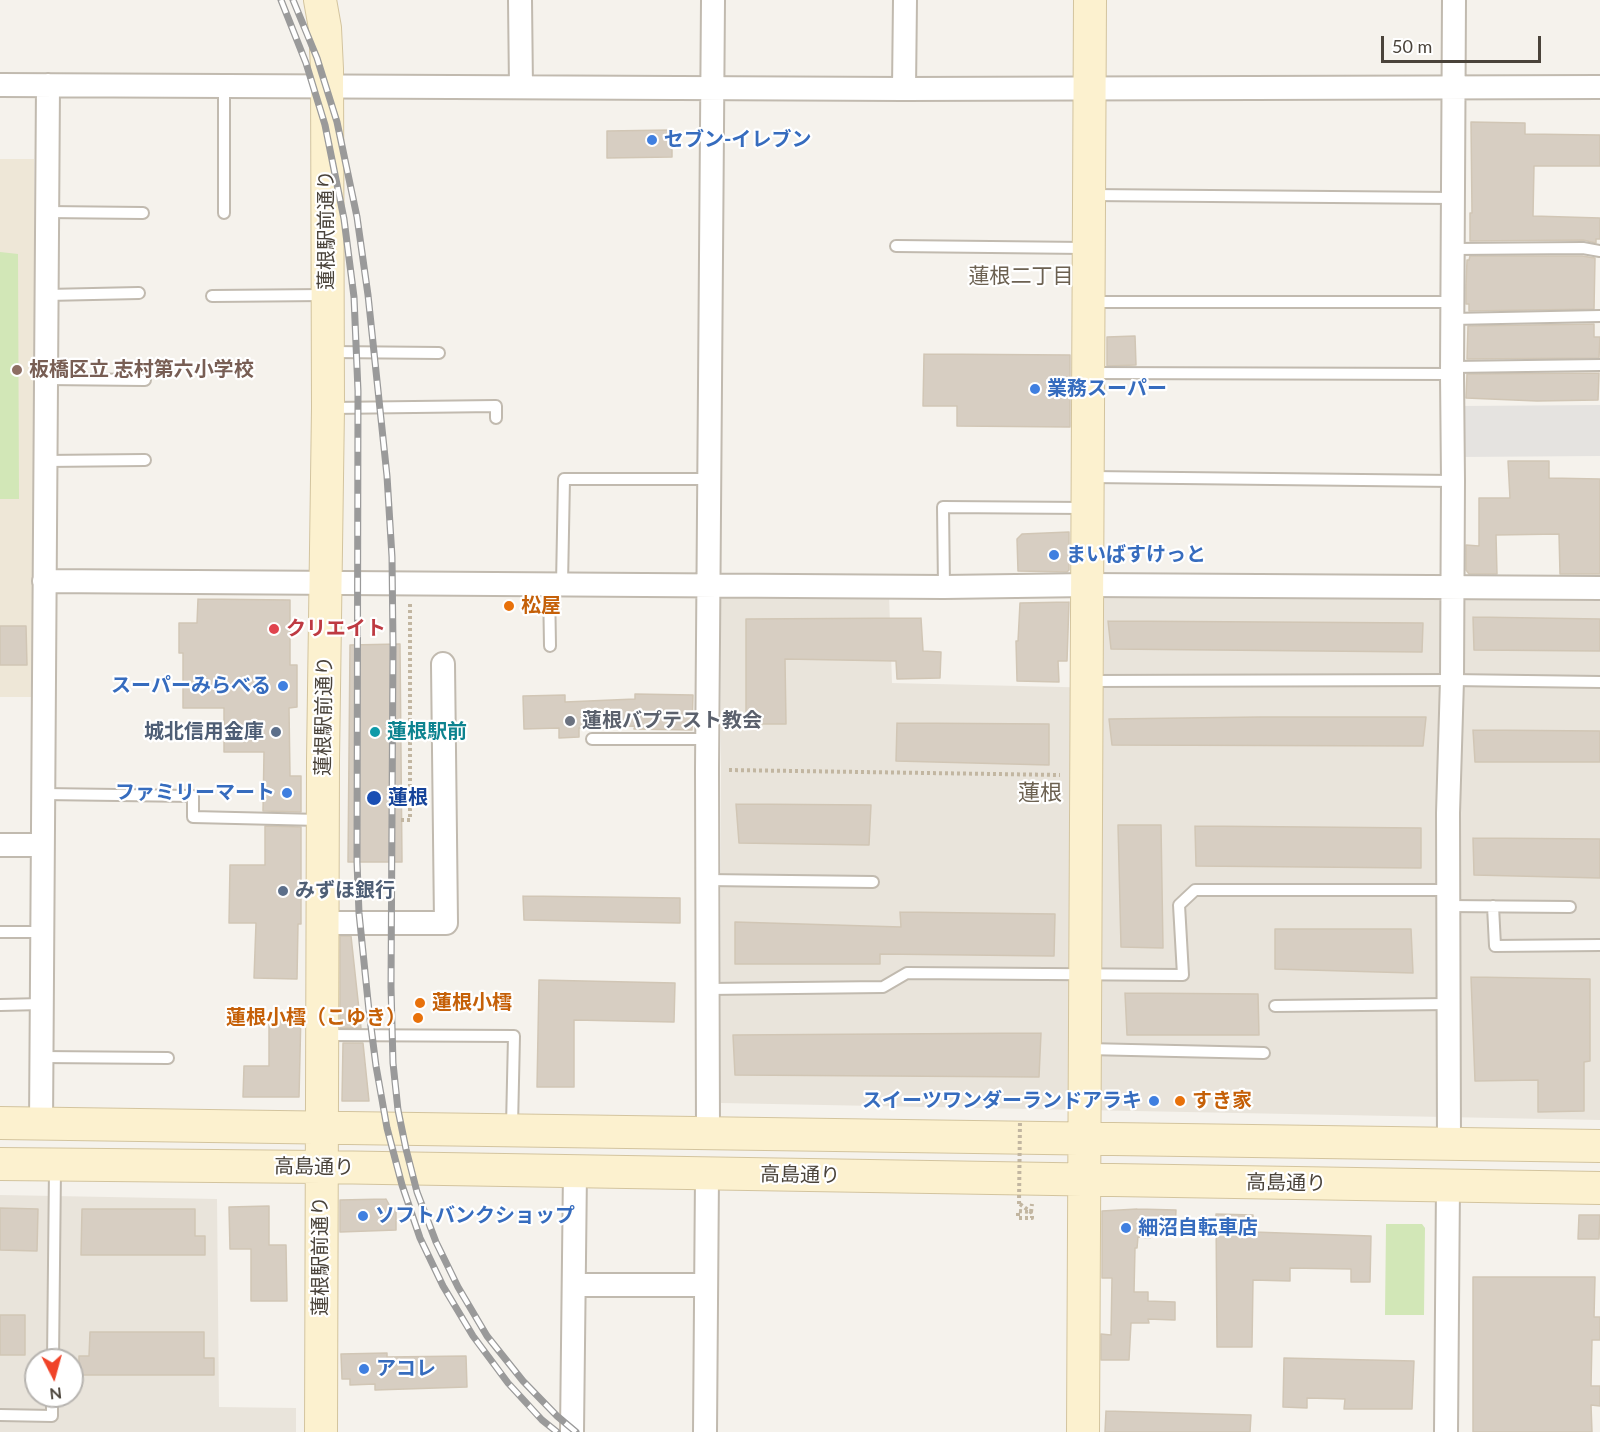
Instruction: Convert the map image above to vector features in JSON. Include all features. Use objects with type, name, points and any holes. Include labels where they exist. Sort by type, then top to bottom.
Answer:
[{"type":"main road","name":"蓮根駅前通り","points":[[320,0],[325,28],[327,85],[328,352],[323,820],[321,1432]]},
{"type":"main road","points":[[1083,1432],[1090,0]]},
{"type":"main road","name":"高島通り","points":[[0,1123],[1600,1146]]},
{"type":"main road","name":"高島通り","points":[[0,1164],[322,1167],[1600,1188]]},
{"type":"street","points":[[520,0],[521,87]]},
{"type":"street","points":[[708,1134],[707,739],[713,0]]},
{"type":"street","points":[[904,89],[905,0]]},
{"type":"street","points":[[1449,1145],[1448,813],[1452,680],[1454,0]]},
{"type":"street","points":[[0,85],[904,89],[1600,87]]},
{"type":"street","points":[[41,1124],[48,85]]},
{"type":"street","points":[[44,580],[944,587],[1088,585],[1600,588]]},
{"type":"street","points":[[323,923],[446,923],[443,663]]},
{"type":"street","points":[[0,845],[42,845]]},
{"type":"street","points":[[572,1432],[574,1172]]},
{"type":"street","points":[[705,1432],[707,1174]]},
{"type":"street","points":[[1446,1432],[1448,1185]]},
{"type":"street","points":[[574,1285],[706,1285]]},
{"type":"lane","points":[[224,85],[224,213]]},
{"type":"lane","points":[[1090,195],[1453,198]]},
{"type":"lane","points":[[47,212],[143,213]]},
{"type":"lane","points":[[896,246],[1089,248]]},
{"type":"lane","points":[[1454,249],[1583,248],[1600,251]]},
{"type":"lane","points":[[47,295],[139,293]]},
{"type":"lane","points":[[212,296],[327,295]]},
{"type":"lane","points":[[1090,302],[1452,310],[1600,316]]},
{"type":"lane","points":[[328,352],[439,353]]},
{"type":"lane","points":[[1089,373],[1452,370],[1600,365]]},
{"type":"lane","points":[[46,379],[145,380]]},
{"type":"lane","points":[[328,408],[495,406],[496,418]]},
{"type":"lane","points":[[45,460],[145,460]]},
{"type":"lane","points":[[550,646],[564,479],[709,478]]},
{"type":"lane","points":[[944,587],[943,507],[1088,492],[1453,481]]},
{"type":"lane","points":[[1088,681],[1600,682]]},
{"type":"lane","points":[[592,738],[707,739]]},
{"type":"lane","points":[[43,794],[193,796],[193,816],[323,820]]},
{"type":"lane","points":[[707,880],[873,882]]},
{"type":"lane","points":[[708,989],[883,987],[907,973],[1183,975],[1179,905],[1195,890],[1448,898],[1493,906],[1570,907]]},
{"type":"lane","points":[[1493,906],[1495,946],[1600,945]]},
{"type":"lane","points":[[0,932],[42,932]]},
{"type":"lane","points":[[0,1005],[42,1004]]},
{"type":"lane","points":[[1275,1006],[1449,1004]]},
{"type":"lane","points":[[323,1035],[514,1036],[512,1131]]},
{"type":"lane","points":[[1086,1049],[1264,1053]]},
{"type":"lane","points":[[41,1057],[168,1058]]},
{"type":"lane","points":[[53,1348],[55,1164]]},
{"type":"lane","points":[[0,1416],[52,1416],[52,1408]]},
{"type":"path","points":[[401,820],[410,820],[410,582]]},
{"type":"path","points":[[707,769],[1087,775]]},
{"type":"path","points":[[1020,1120],[1019,1204],[1025,1208],[1032,1213],[1032,1218],[1018,1218],[1018,1211],[1025,1211],[1032,1212]]},
{"type":"shaded area","name":"板橋区立 志村第六小学校","points":[[0,159],[34,159],[34,697],[0,697]]},
{"type":"shaded area","points":[[1600,405],[1600,456],[1460,457],[1460,406]]},
{"type":"shaded area","points":[[721,594],[889,595],[892,683],[1104,688],[1102,595],[1600,601],[1600,1120],[721,1103]]},
{"type":"shaded area","points":[[0,1195],[217,1199],[219,1407],[296,1408],[296,1432],[0,1432]]},
{"type":"green space","points":[[0,252],[18,254],[19,499],[0,499]]},
{"type":"green space","points":[[1386,1224],[1422,1224],[1425,1228],[1424,1315],[1385,1315]]},
{"type":"building","points":[[1471,122],[1525,123],[1525,134],[1600,135],[1600,166],[1534,166],[1533,216],[1600,218],[1600,239],[1596,239],[1596,243],[1583,240],[1470,241]]},
{"type":"building","points":[[672,130],[672,157],[607,158],[607,131]]},
{"type":"building","points":[[1470,256],[1595,258],[1594,309],[1469,311],[1469,304],[1466,304],[1466,286],[1467,260]]},
{"type":"building","points":[[1594,324],[1594,337],[1600,337],[1599,358],[1467,359],[1468,326]]},
{"type":"building","points":[[1135,336],[1136,365],[1107,366],[1107,337]]},
{"type":"building","points":[[924,354],[1070,355],[1070,427],[957,426],[957,406],[923,406]]},
{"type":"building","points":[[1599,373],[1598,400],[1537,401],[1466,398],[1467,374]]},
{"type":"building","points":[[1508,461],[1549,461],[1549,478],[1600,479],[1600,574],[1560,574],[1559,534],[1496,535],[1497,574],[1469,574],[1466,570],[1466,545],[1479,546],[1479,498],[1510,498]]},
{"type":"building","points":[[1069,532],[1069,570],[1067,572],[1018,571],[1017,539],[1022,534]]},
{"type":"building","points":[[198,599],[290,600],[290,665],[297,665],[297,707],[289,708],[290,776],[301,776],[301,812],[263,811],[264,752],[224,752],[224,708],[183,708],[183,653],[179,653],[179,623],[197,623]]},
{"type":"building","points":[[1069,602],[1067,661],[1058,661],[1059,682],[1017,681],[1016,641],[1018,641],[1020,603]]},
{"type":"building","points":[[1473,617],[1600,619],[1600,651],[1474,650]]},
{"type":"building","points":[[921,618],[923,651],[941,652],[940,678],[897,679],[896,661],[785,659],[786,724],[746,724],[746,619]]},
{"type":"building","points":[[1108,621],[1423,623],[1422,652],[1111,649]]},
{"type":"building","points":[[0,626],[26,626],[27,665],[0,665]]},
{"type":"building","name":"蓮根駅前","points":[[400,644],[402,862],[348,862],[350,645]]},
{"type":"building","points":[[635,694],[693,695],[692,730],[634,729],[635,726],[579,728],[579,737],[559,738],[559,728],[524,729],[523,696],[565,695],[565,702],[635,699]]},
{"type":"building","points":[[1426,717],[1423,746],[1112,745],[1109,719]]},
{"type":"building","points":[[897,723],[1049,724],[1049,765],[896,761]]},
{"type":"building","points":[[1473,730],[1600,731],[1600,762],[1475,762]]},
{"type":"building","points":[[736,804],[871,805],[869,845],[739,843]]},
{"type":"building","points":[[1118,825],[1161,825],[1163,948],[1121,947]]},
{"type":"building","points":[[265,826],[301,827],[301,924],[298,924],[297,979],[254,978],[256,923],[229,923],[230,865],[265,865]]},
{"type":"building","points":[[1195,826],[1421,828],[1421,868],[1196,866]]},
{"type":"building","points":[[1473,838],[1600,839],[1600,878],[1474,875]]},
{"type":"building","points":[[523,896],[680,898],[680,923],[524,920]]},
{"type":"building","points":[[900,912],[1055,914],[1054,956],[880,954],[880,964],[735,964],[735,922],[901,927]]},
{"type":"building","points":[[1275,929],[1411,929],[1413,973],[1275,969]]},
{"type":"building","points":[[340,936],[351,936],[361,1028],[340,1028]]},
{"type":"building","points":[[1471,977],[1590,979],[1590,1061],[1584,1062],[1584,1111],[1538,1112],[1538,1080],[1475,1081]]},
{"type":"building","points":[[539,980],[675,983],[674,1022],[574,1020],[574,1087],[537,1087]]},
{"type":"building","points":[[1125,993],[1258,994],[1259,1035],[1127,1035]]},
{"type":"building","points":[[269,1012],[301,1012],[299,1097],[243,1097],[244,1066],[269,1066]]},
{"type":"building","points":[[1041,1033],[1039,1077],[735,1075],[733,1035]]},
{"type":"building","points":[[343,1043],[363,1043],[369,1101],[342,1101]]},
{"type":"building","points":[[386,1199],[391,1208],[396,1208],[396,1230],[340,1232],[340,1200]]},
{"type":"building","points":[[269,1206],[269,1245],[286,1245],[287,1301],[251,1301],[251,1249],[230,1249],[229,1207]]},
{"type":"building","points":[[0,1208],[38,1209],[37,1251],[0,1250]]},
{"type":"building","points":[[82,1209],[195,1209],[195,1236],[205,1236],[205,1255],[81,1255]]},
{"type":"building","points":[[1176,1210],[1175,1231],[1150,1230],[1150,1238],[1138,1237],[1137,1248],[1135,1248],[1134,1292],[1148,1292],[1148,1301],[1175,1302],[1175,1320],[1148,1319],[1149,1323],[1131,1323],[1129,1360],[1101,1360],[1101,1334],[1111,1335],[1112,1278],[1102,1278],[1102,1211]]},
{"type":"building","points":[[1216,1214],[1253,1215],[1253,1232],[1371,1236],[1370,1282],[1351,1282],[1351,1269],[1290,1268],[1290,1281],[1253,1280],[1252,1347],[1217,1347]]},
{"type":"building","points":[[1579,1215],[1600,1215],[1599,1239],[1578,1239]]},
{"type":"building","points":[[1473,1277],[1595,1277],[1594,1317],[1600,1317],[1600,1340],[1592,1340],[1591,1386],[1600,1386],[1600,1406],[1591,1405],[1592,1432],[1473,1432]]},
{"type":"building","points":[[0,1315],[25,1315],[24,1355],[0,1355]]},
{"type":"building","points":[[90,1332],[204,1332],[204,1358],[214,1358],[214,1375],[84,1375],[84,1356],[89,1356]]},
{"type":"building","points":[[387,1353],[387,1357],[466,1356],[467,1387],[375,1390],[375,1384],[350,1385],[350,1379],[342,1379],[341,1354]]},
{"type":"building","points":[[1284,1358],[1414,1361],[1412,1409],[1344,1409],[1345,1399],[1307,1398],[1307,1408],[1283,1407]]},
{"type":"building","points":[[1106,1411],[1251,1415],[1250,1432],[1105,1432]]},
{"type":"railway","points":[[281,0],[306,63],[325,125],[344,219],[354,297],[358,391],[357,862],[359,913],[376,1066],[387,1128],[402,1185],[420,1238],[443,1286],[473,1336],[508,1383],[542,1420],[557,1432]]},
{"type":"railway","points":[[293,0],[317,58],[337,122],[357,217],[368,295],[387,476],[392,557],[393,645],[391,987],[393,1063],[398,1110],[417,1192],[436,1242],[458,1287],[487,1336],[523,1381],[576,1432]]},
{"type":"place","name":"セブン-イレブン","points":[[652,140]]},
{"type":"place","name":"板橋区立 志村第六小学校","points":[[17,370]]},
{"type":"place","name":"業務スーパー","points":[[1035,389]]},
{"type":"place","name":"まいばすけっと","points":[[1054,555]]},
{"type":"place","name":"松屋","points":[[509,606]]},
{"type":"place","name":"クリエイト","points":[[274,629]]},
{"type":"place","name":"スーパーみらべる","points":[[283,686]]},
{"type":"place","name":"蓮根バプテスト教会","points":[[570,721]]},
{"type":"place","name":"城北信用金庫","points":[[276,732]]},
{"type":"place","name":"蓮根駅前","points":[[375,732]]},
{"type":"place","name":"ファミリーマート","points":[[287,793]]},
{"type":"place","name":"蓮根","points":[[374,798]]},
{"type":"place","name":"みずほ銀行","points":[[283,891]]},
{"type":"place","name":"蓮根小樰","points":[[420,1003]]},
{"type":"place","name":"蓮根小樰（こゆき）","points":[[418,1018]]},
{"type":"place","name":"スイーツワンダーランドアラキ","points":[[1154,1101]]},
{"type":"place","name":"すき家","points":[[1180,1101]]},
{"type":"place","name":"ソフトバンクショップ","points":[[363,1216]]},
{"type":"place","name":"細沼自転車店","points":[[1126,1228]]},
{"type":"place","name":"アコレ","points":[[364,1369]]},
{"type":"district","name":"蓮根二丁目","points":[[1021,276]]},
{"type":"district","name":"蓮根","points":[[1040,793]]}]
